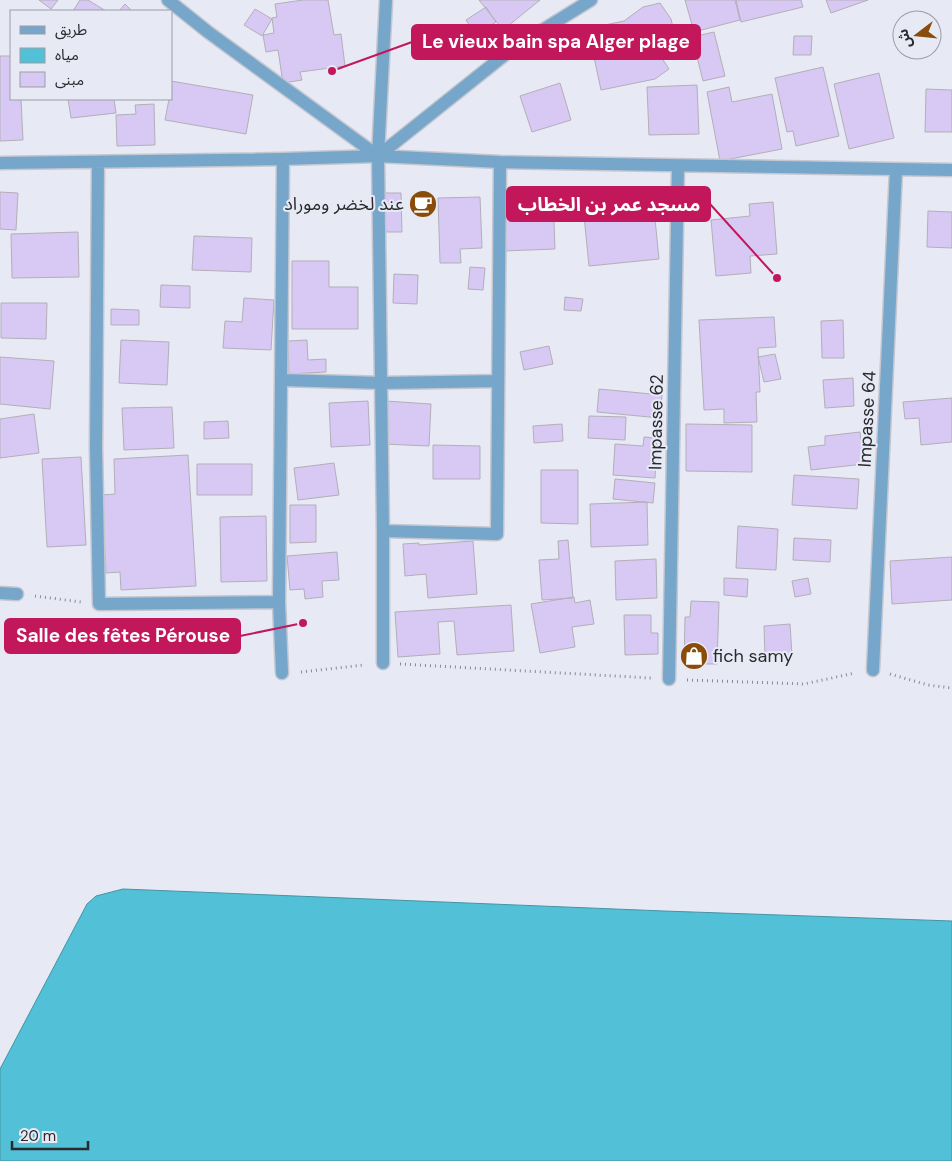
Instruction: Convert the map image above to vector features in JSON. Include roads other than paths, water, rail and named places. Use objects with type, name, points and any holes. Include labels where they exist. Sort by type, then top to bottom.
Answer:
[{"type":"street","points":[[168,0],[208,32],[378,156]]},
{"type":"street","points":[[383,663],[378,156],[386,0]]},
{"type":"street","points":[[378,156],[512,49],[591,0]]},
{"type":"street","points":[[0,163],[378,156],[500,162],[952,170]]},
{"type":"street","points":[[282,674],[279,602],[283,159]]},
{"type":"street","points":[[98,162],[96,448],[99,604],[279,602]]},
{"type":"street","points":[[383,531],[497,534],[500,162]]},
{"type":"street","name":"Impasse 62","points":[[669,679],[678,166]]},
{"type":"street","name":"Impasse 64","points":[[873,670],[896,170]]},
{"type":"street","points":[[282,380],[381,384],[498,381]]},
{"type":"street","points":[[0,593],[18,594]]},
{"type":"water","points":[[123,889],[952,921],[952,1161],[0,1161],[0,1069],[87,904],[96,896]]},
{"type":"place","name":"Le vieux bain spa Alger plage","points":[[332,71]]},
{"type":"place","name":"عند لخضر وموراد","points":[[423,204]]},
{"type":"place","name":"مسجد عمر بن الخطاب","points":[[777,278]]},
{"type":"place","name":"Salle des fêtes Pérouse","points":[[303,623]]},
{"type":"place","name":"fich samy","points":[[694,656]]}]
